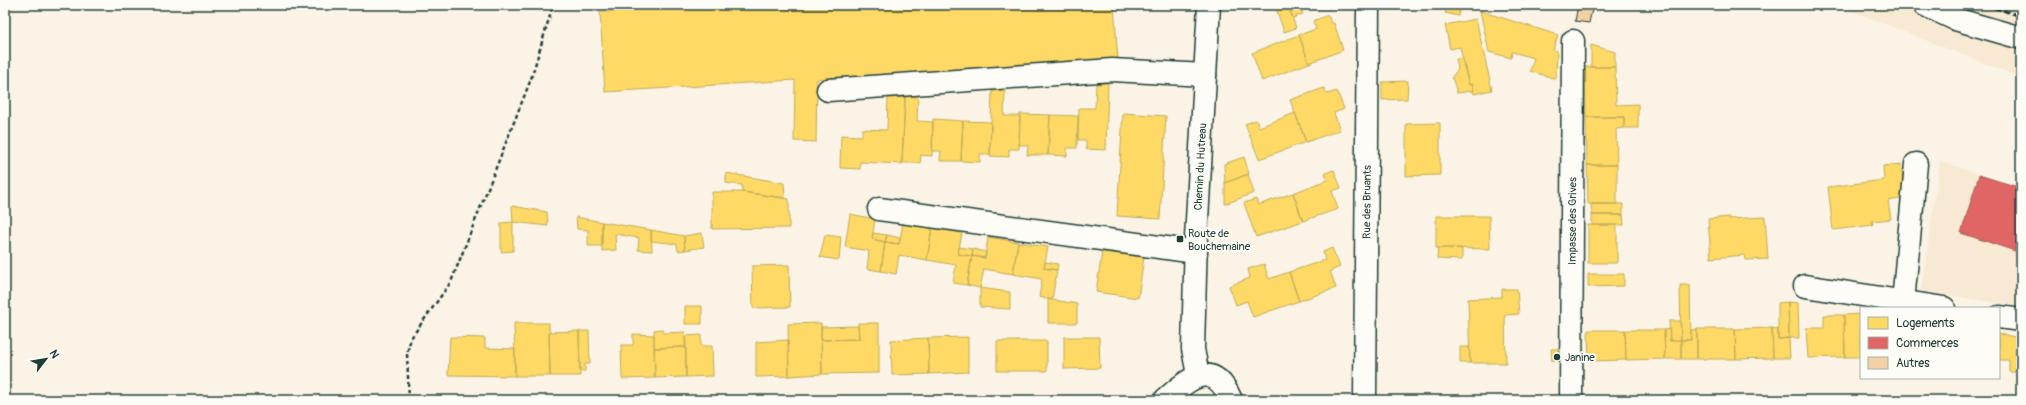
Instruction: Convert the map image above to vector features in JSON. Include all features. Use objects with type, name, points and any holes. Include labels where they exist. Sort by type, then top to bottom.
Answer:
[{"type":"street","name":"Chemin du Hutreau","points":[[1198,375],[1192,349],[1209,5]]},
{"type":"street","name":"Rue des Bruants","points":[[1365,400],[1368,5]]},
{"type":"street","points":[[1928,6],[1955,19],[2021,38]]},
{"type":"street","name":"Impasse des Grives","points":[[1571,400],[1573,42]]},
{"type":"street","points":[[828,90],[1112,70],[1205,75]]},
{"type":"street","points":[[1903,302],[1916,164]]},
{"type":"street","points":[[879,209],[1196,252]]},
{"type":"street","points":[[1805,286],[1937,307]]},
{"type":"street","points":[[2000,317],[2021,320]]},
{"type":"street","points":[[1165,400],[1185,382],[1198,375],[1212,376],[1224,386],[1231,400]]},
{"type":"path","points":[[409,400],[407,353],[411,338],[451,282],[531,79],[553,5]]},
{"type":"shaded area","points":[[1836,5],[2021,5],[2021,78]]},
{"type":"shaded area","points":[[1940,161],[2021,188],[2021,307],[1921,291]]},
{"type":"building: Logements","points":[[713,5],[1114,5],[1118,60],[817,79],[816,142],[794,141],[795,80],[605,92],[600,12]]},
{"type":"building: Logements","points":[[1275,5],[1288,5],[1296,28],[1284,32]]},
{"type":"building: Logements","points":[[1288,5],[1299,5],[1303,14],[1293,18]]},
{"type":"building: Logements","points":[[1448,5],[1460,8],[1458,16],[1445,13]]},
{"type":"building: Logements","points":[[1480,11],[1558,35],[1553,50],[1557,51],[1556,79],[1530,71],[1534,58],[1512,52],[1511,58],[1489,52]]},
{"type":"building: Logements","points":[[1328,15],[1331,23],[1334,23],[1343,50],[1309,63],[1299,35],[1316,29],[1313,21]]},
{"type":"building: Logements","points":[[1476,19],[1492,90],[1474,94],[1472,84],[1469,85],[1460,47],[1450,49],[1445,25]]},
{"type":"building: Logements","points":[[1299,35],[1309,63],[1262,81],[1252,53]]},
{"type":"building: Logements","points":[[1591,45],[1615,52],[1615,67],[1591,67]]},
{"type":"building: Logements","points":[[1456,59],[1462,59],[1469,85],[1472,84],[1473,91],[1457,93],[1452,77],[1458,69]]},
{"type":"building: Logements","points":[[1585,67],[1615,67],[1616,105],[1638,104],[1638,128],[1624,128],[1624,117],[1586,117]]},
{"type":"building: Logements","points":[[1408,81],[1407,99],[1382,100],[1382,82]]},
{"type":"building: Logements","points":[[1108,83],[1106,150],[1086,149],[1086,140],[1078,140],[1079,108],[1095,108],[1096,84]]},
{"type":"building: Logements","points":[[1324,88],[1327,94],[1337,91],[1344,109],[1334,113],[1340,130],[1306,142],[1290,100]]},
{"type":"building: Logements","points":[[1005,90],[1004,116],[1020,116],[1019,149],[1009,149],[1009,157],[990,156],[992,91]]},
{"type":"building: Logements","points":[[918,96],[917,121],[933,122],[932,156],[921,155],[920,163],[902,163],[905,97]]},
{"type":"building: Logements","points":[[905,97],[902,164],[860,162],[860,169],[840,168],[841,135],[862,136],[862,129],[887,130],[888,98]]},
{"type":"building: Logements","points":[[1123,113],[1166,116],[1160,219],[1117,216]]},
{"type":"building: Logements","points":[[1295,113],[1306,142],[1259,159],[1245,124],[1256,120],[1259,127]]},
{"type":"building: Logements","points":[[1020,114],[1050,115],[1048,155],[1027,155],[1028,145],[1019,145]]},
{"type":"building: Logements","points":[[1050,115],[1078,116],[1077,148],[1067,148],[1067,156],[1048,155]]},
{"type":"building: Logements","points":[[1586,117],[1624,117],[1624,128],[1616,129],[1617,165],[1587,165]]},
{"type":"building: Logements","points":[[933,119],[963,121],[961,161],[940,161],[941,151],[932,151]]},
{"type":"building: Logements","points":[[963,121],[991,122],[990,154],[980,154],[980,162],[961,161]]},
{"type":"building: Logements","points":[[1440,123],[1440,175],[1406,176],[1406,124]]},
{"type":"building: Logements","points":[[1244,157],[1249,174],[1225,183],[1224,164]]},
{"type":"building: Logements","points":[[1901,164],[1905,198],[1888,201],[1891,219],[1872,221],[1873,225],[1833,230],[1828,187],[1884,180],[1883,166]]},
{"type":"building: Logements","points":[[1587,165],[1617,165],[1617,204],[1588,204]]},
{"type":"building: Logements","points":[[1334,170],[1341,188],[1332,191],[1338,209],[1303,221],[1293,193],[1327,180],[1325,173]]},
{"type":"building: Logements","points":[[726,173],[784,183],[785,198],[742,192],[742,185],[726,183]]},
{"type":"building: Logements","points":[[1248,174],[1254,193],[1225,204],[1225,183]]},
{"type":"building: Logements","points":[[712,192],[742,192],[789,199],[789,228],[712,229]]},
{"type":"building: Logements","points":[[1293,193],[1303,221],[1256,237],[1244,203],[1256,199],[1258,205]]},
{"type":"building: Logements","points":[[1591,204],[1623,204],[1623,215],[1592,215]]},
{"type":"building: Logements","points":[[512,206],[547,212],[548,226],[513,222]]},
{"type":"building: Logements","points":[[850,214],[875,219],[872,239],[885,242],[881,271],[867,269],[869,251],[845,247]]},
{"type":"building: Logements","points":[[1592,215],[1623,215],[1624,225],[1592,225]]},
{"type":"building: Logements","points":[[1436,216],[1489,216],[1490,249],[1436,248]]},
{"type":"building: Logements","points":[[576,217],[602,222],[602,246],[588,246],[588,230],[577,229]]},
{"type":"building: Logements","points":[[1729,217],[1729,219],[1765,217],[1768,259],[1746,260],[1745,255],[1711,258],[1708,219]]},
{"type":"building: Logements","points":[[513,222],[513,251],[501,252],[501,223]]},
{"type":"building: Logements","points":[[602,222],[651,230],[652,251],[638,250],[639,238],[615,234],[616,250],[602,251]]},
{"type":"building: Logements","points":[[903,223],[932,228],[927,260],[899,255],[896,274],[881,271],[885,242],[899,244]]},
{"type":"building: Logements","points":[[1588,225],[1617,225],[1617,263],[1588,263]]},
{"type":"building: Logements","points":[[932,228],[962,233],[958,254],[972,256],[967,285],[953,283],[956,265],[927,260]]},
{"type":"building: Logements","points":[[651,230],[684,236],[685,250],[678,251],[677,244],[651,241]]},
{"type":"building: Logements","points":[[702,233],[704,247],[685,250],[684,236]]},
{"type":"building: Logements","points":[[873,233],[887,235],[885,242],[872,239]]},
{"type":"building: Logements","points":[[825,235],[841,237],[839,260],[820,257]]},
{"type":"building: Logements","points":[[887,235],[900,238],[899,244],[885,242]]},
{"type":"building: Logements","points":[[988,237],[1018,242],[1013,274],[984,269],[980,288],[967,285],[972,256],[985,258]]},
{"type":"building: Logements","points":[[1018,242],[1048,247],[1044,268],[1057,270],[1052,300],[1039,297],[1042,279],[1013,274]]},
{"type":"building: Logements","points":[[959,247],[973,249],[972,256],[958,254]]},
{"type":"building: Logements","points":[[1332,248],[1340,267],[1330,271],[1336,288],[1299,301],[1289,272],[1325,260],[1323,252]]},
{"type":"building: Logements","points":[[1438,248],[1462,248],[1462,260],[1437,259]]},
{"type":"building: Logements","points":[[973,249],[986,252],[985,258],[972,256]]},
{"type":"building: Logements","points":[[1102,252],[1144,257],[1138,298],[1096,292]]},
{"type":"building: Logements","points":[[1045,262],[1058,264],[1057,270],[1044,268]]},
{"type":"building: Logements","points":[[1264,264],[1269,279],[1289,272],[1299,301],[1253,317],[1247,301],[1236,305],[1229,286],[1250,278],[1248,269]]},
{"type":"building: Logements","points":[[789,265],[790,307],[753,308],[752,266]]},
{"type":"building: Logements","points":[[1588,274],[1624,274],[1624,286],[1588,287]]},
{"type":"building: Logements","points":[[1680,285],[1690,285],[1691,340],[1681,340]]},
{"type":"building: Logements","points":[[980,288],[1010,292],[1010,309],[980,307]]},
{"type":"building: Logements","points":[[1502,289],[1517,289],[1519,314],[1505,315],[1506,363],[1470,363],[1468,299],[1502,297]]},
{"type":"building: Logements","points":[[1048,299],[1077,304],[1077,323],[1048,323]]},
{"type":"building: Logements","points":[[1788,302],[1798,303],[1799,338],[1789,338]]},
{"type":"building: Logements","points":[[1788,302],[1789,338],[1778,339],[1778,303]]},
{"type":"building: Logements","points":[[685,306],[702,306],[702,324],[685,324]]},
{"type":"building: Logements","points":[[1860,314],[1860,357],[1845,357],[1844,315]]},
{"type":"building: Logements","points":[[1824,315],[1844,315],[1845,357],[1808,358],[1806,328],[1824,328]]},
{"type":"building: Logements","points":[[1669,321],[1680,321],[1681,340],[1670,341]]},
{"type":"building: Logements","points":[[514,323],[549,323],[550,376],[515,376]]},
{"type":"building: Logements","points":[[821,323],[822,374],[789,376],[788,324]]},
{"type":"building: Logements","points":[[858,323],[879,323],[879,373],[822,374],[821,340],[859,339]]},
{"type":"building: Logements","points":[[858,326],[859,339],[821,340],[821,327]]},
{"type":"building: Logements","points":[[1772,328],[1773,358],[1736,359],[1735,329]]},
{"type":"building: Logements","points":[[1772,328],[1778,329],[1778,339],[1789,338],[1790,358],[1773,358]]},
{"type":"building: Logements","points":[[663,329],[663,333],[685,332],[686,347],[654,348],[654,330]]},
{"type":"building: Logements","points":[[1669,329],[1670,341],[1681,340],[1681,359],[1665,359],[1664,330]]},
{"type":"building: Logements","points":[[1697,329],[1735,329],[1736,359],[1697,359]]},
{"type":"building: Logements","points":[[1697,329],[1697,359],[1681,359],[1681,340],[1691,340],[1691,330]]},
{"type":"building: Logements","points":[[1588,330],[1625,330],[1626,360],[1589,361]]},
{"type":"building: Logements","points":[[1625,330],[1664,330],[1665,359],[1626,360]]},
{"type":"building: Logements","points":[[579,331],[580,376],[550,376],[549,332]]},
{"type":"building: Logements","points":[[579,331],[589,331],[590,364],[585,364],[585,371],[580,371]]},
{"type":"building: Logements","points":[[633,334],[654,335],[655,378],[622,379],[621,345],[633,345]]},
{"type":"building: Logements","points":[[2000,334],[2021,338],[2021,372],[2009,372],[2009,360],[2000,360]]},
{"type":"building: Logements","points":[[701,335],[701,346],[712,346],[713,376],[686,377],[685,336]]},
{"type":"building: Logements","points":[[450,337],[485,338],[485,348],[515,349],[515,376],[448,375]]},
{"type":"building: Logements","points":[[968,337],[968,372],[929,374],[928,338]]},
{"type":"building: Logements","points":[[1064,337],[1099,337],[1100,368],[1064,369]]},
{"type":"building: Logements","points":[[928,338],[929,374],[892,375],[891,340]]},
{"type":"building: Logements","points":[[788,340],[789,376],[756,377],[756,342]]},
{"type":"building: Logements","points":[[997,341],[1047,341],[1047,371],[997,371]]},
{"type":"building: Logements","points":[[686,347],[686,377],[655,378],[654,348]]},
{"type":"building: Logements","points":[[1460,347],[1469,347],[1470,363],[1460,363]]},
{"type":"building: Logements","name":"Janine","points":[[1551,349],[1562,349],[1563,360],[1552,361]]},
{"type":"building: Commerces","points":[[1979,175],[2021,188],[2021,253],[1961,233]]},
{"type":"building: Autres","points":[[1578,5],[1593,5],[1589,23],[1575,21]]},
{"type":"railway","points":[[1986,5],[2021,16]]},
{"type":"place","name":"Route de Bouchemaine","points":[[1180,239]]},
{"type":"place","name":"Janine","points":[[1557,357]]}]
